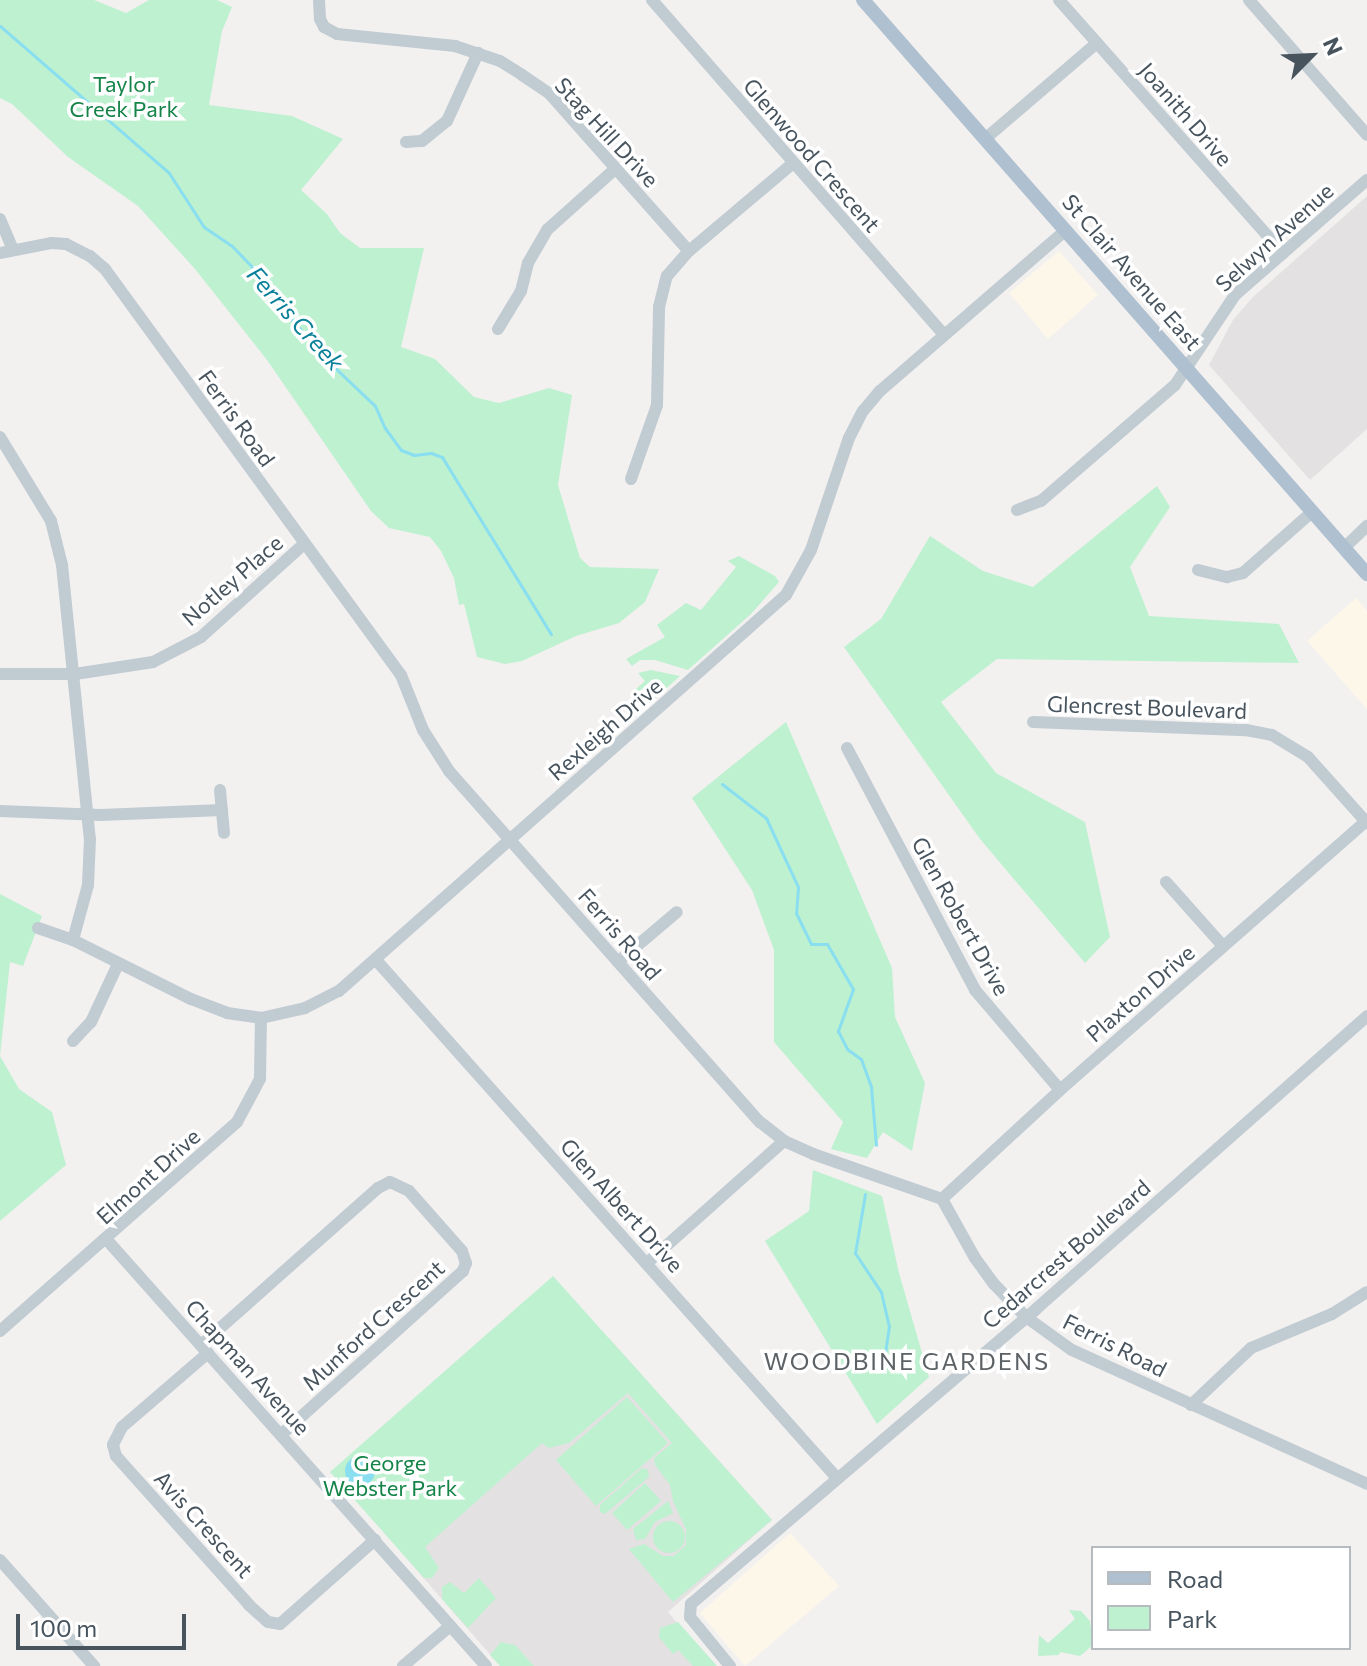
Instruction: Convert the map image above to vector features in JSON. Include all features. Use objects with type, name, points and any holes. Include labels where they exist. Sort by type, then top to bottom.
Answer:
[{"type":"main road","name":"St Clair Avenue East","points":[[863,0],[1367,574]]},
{"type":"street","name":"Stag Hill Drive","points":[[319,0],[320,19],[324,27],[337,34],[424,40],[478,53],[500,61],[549,93],[689,251]]},
{"type":"street","name":"Glenwood Crescent","points":[[652,0],[944,335]]},
{"type":"street","name":"Joanith Drive","points":[[1059,0],[1283,253]]},
{"type":"street","points":[[1249,0],[1367,135]]},
{"type":"street","points":[[986,138],[1097,43]]},
{"type":"street","points":[[406,142],[422,141],[447,121],[478,53]]},
{"type":"street","points":[[631,479],[657,405],[661,294],[667,276],[689,251],[792,164]]},
{"type":"street","points":[[498,329],[521,291],[528,263],[548,229],[615,169]]},
{"type":"street","name":"Selwyn Avenue","points":[[1017,510],[1041,501],[1166,394],[1188,370],[1235,295],[1367,180]]},
{"type":"street","points":[[0,219],[6,251]]},
{"type":"street","name":"Rexleigh Drive","points":[[38,928],[73,940],[216,1010],[261,1018],[317,1003],[350,983],[786,595],[811,550],[849,438],[863,411],[880,391],[1066,230]]},
{"type":"street","name":"Ferris Road","points":[[6,251],[52,243],[66,244],[90,256],[105,269],[401,675],[434,752],[732,1092],[784,1141],[942,1199],[986,1274],[1026,1317],[1084,1357],[1367,1484]]},
{"type":"street","points":[[0,437],[41,502],[58,542],[75,674],[91,863],[73,940]]},
{"type":"street","points":[[1198,570],[1227,577],[1243,573],[1312,512]]},
{"type":"street","points":[[1344,548],[1367,526]]},
{"type":"street","name":"Notley Place","points":[[0,674],[75,674],[153,662],[201,637],[304,544]]},
{"type":"street","name":"Glencrest Boulevard","points":[[1033,722],[1246,730],[1272,735],[1308,757],[1367,822]]},
{"type":"street","name":"Glen Robert Drive","points":[[847,748],[975,990],[1060,1090]]},
{"type":"street","points":[[220,790],[224,833]]},
{"type":"street","points":[[0,811],[88,815],[222,810]]},
{"type":"street","name":"Plaxton Drive","points":[[942,1199],[1060,1090],[1367,822]]},
{"type":"street","points":[[1166,882],[1223,946]]},
{"type":"street","points":[[618,962],[677,912]]},
{"type":"street","name":"Glen Albert Drive","points":[[376,960],[837,1478]]},
{"type":"street","points":[[73,1041],[91,1022],[118,964]]},
{"type":"street","name":"Cedarcrest Boulevard","points":[[730,1666],[690,1617],[691,1604],[1026,1317],[1367,1016]]},
{"type":"street","name":"Elmont Drive","points":[[0,1331],[107,1240],[243,1115],[254,1097],[263,1064],[261,1018]]},
{"type":"street","points":[[647,1263],[784,1141]]},
{"type":"street","name":"Munford Crescent","points":[[204,1349],[378,1188],[390,1182],[409,1191],[462,1251],[466,1263],[463,1271],[282,1434]]},
{"type":"street","name":"Chapman Avenue","points":[[107,1240],[486,1666]]},
{"type":"street","points":[[1191,1405],[1251,1348],[1332,1314],[1367,1292]]},
{"type":"street","name":"Avis Crescent","points":[[204,1349],[122,1427],[113,1445],[116,1456],[261,1617],[280,1624],[375,1540]]},
{"type":"street","points":[[0,1560],[94,1666]]},
{"type":"street","points":[[403,1666],[450,1626]]},
{"type":"shaded area","points":[[1367,196],[1367,429],[1310,480],[1209,365],[1233,320],[1252,298]]},
{"type":"shaded area","points":[[1059,251],[1098,295],[1048,339],[1009,293]]},
{"type":"shaded area","points":[[1356,598],[1367,611],[1367,709],[1307,641]]},
{"type":"shaded area","points":[[608,1337],[772,1520],[668,1612],[714,1666],[500,1666],[401,1552]]},
{"type":"shaded area","points":[[790,1533],[839,1586],[745,1666],[700,1613]]},
{"type":"green space","name":"Taylor Creek Park","points":[[0,0],[94,0],[126,13],[149,0],[217,0],[232,7],[222,31],[209,105],[292,116],[343,139],[301,190],[327,214],[340,233],[360,248],[424,248],[401,347],[435,359],[474,397],[499,403],[549,388],[572,395],[558,485],[580,558],[590,567],[659,569],[645,602],[619,623],[576,636],[522,661],[505,664],[477,657],[464,604],[459,605],[454,578],[441,551],[430,537],[389,528],[371,511],[267,360],[195,269],[138,206],[68,157],[12,104],[0,98]]},
{"type":"green space","points":[[1157,486],[1170,507],[1130,567],[1149,616],[1279,624],[1299,663],[997,659],[941,702],[996,773],[1085,822],[1110,937],[1085,963],[980,839],[844,647],[881,619],[930,536],[983,571],[1033,587]]},
{"type":"green space","points":[[739,556],[775,576],[779,582],[751,614],[688,670],[655,660],[640,660],[632,666],[626,659],[665,637],[657,625],[686,603],[701,610],[736,567],[728,561]]},
{"type":"green space","points":[[651,670],[680,676],[649,704],[636,689],[645,681],[638,673]]},
{"type":"green space","points":[[786,722],[892,968],[895,1017],[925,1083],[912,1151],[883,1132],[867,1158],[831,1149],[843,1122],[774,1042],[774,950],[752,890],[692,798]]},
{"type":"green space","points":[[0,894],[42,916],[23,966],[10,962],[0,1056]]},
{"type":"green space","points":[[0,1056],[19,1089],[52,1112],[66,1165],[0,1221]]},
{"type":"green space","points":[[813,1170],[882,1196],[899,1273],[929,1377],[877,1424],[765,1241],[809,1211]]},
{"type":"green space","name":"George Webster Park","points":[[553,1276],[772,1520],[673,1602],[629,1549],[644,1544],[663,1556],[674,1556],[686,1545],[686,1529],[673,1501],[670,1485],[655,1465],[654,1458],[672,1443],[628,1393],[569,1443],[549,1448],[542,1443],[425,1547],[439,1568],[432,1578],[424,1578],[330,1472]]},
{"type":"green space","points":[[627,1397],[668,1443],[596,1506],[556,1460]]},
{"type":"green space","points":[[642,1468],[648,1470],[649,1477],[605,1514],[600,1512],[600,1505]]},
{"type":"green space","points":[[645,1483],[661,1501],[627,1530],[612,1513]]},
{"type":"green space","points":[[668,1501],[673,1513],[655,1522],[645,1539],[636,1540],[633,1529]]},
{"type":"green space","points":[[669,1521],[680,1526],[685,1537],[680,1548],[669,1553],[658,1548],[653,1537],[658,1526]]},
{"type":"green space","points":[[479,1578],[496,1598],[468,1628],[442,1599],[442,1587],[450,1582],[464,1593]]},
{"type":"green space","points":[[1069,1610],[1081,1611],[1090,1621],[1091,1647],[1080,1656],[1060,1652],[1059,1655],[1038,1656],[1039,1635],[1048,1643],[1075,1619]]},
{"type":"green space","points":[[678,1622],[717,1666],[693,1666],[678,1650],[673,1654],[659,1637],[660,1628]]},
{"type":"green space","points":[[501,1642],[515,1645],[534,1666],[500,1666],[490,1655]]},
{"type":"water","points":[[360,1456],[371,1460],[375,1471],[371,1482],[360,1486],[349,1482],[345,1471],[349,1460]]},
{"type":"waterway","name":"Ferris Creek","points":[[0,26],[169,173],[204,227],[231,245],[254,269],[270,295],[332,365],[375,406],[385,428],[401,450],[414,455],[431,453],[442,457],[551,634]]},
{"type":"waterway","points":[[722,784],[766,818],[798,887],[796,913],[811,944],[827,944],[853,989],[838,1031],[847,1049],[861,1059],[871,1087],[876,1145]]},
{"type":"waterway","points":[[865,1194],[855,1253],[881,1292],[889,1326],[883,1366]]},
{"type":"district","name":"WOODBINE GARDENS","points":[[907,1361]]}]
